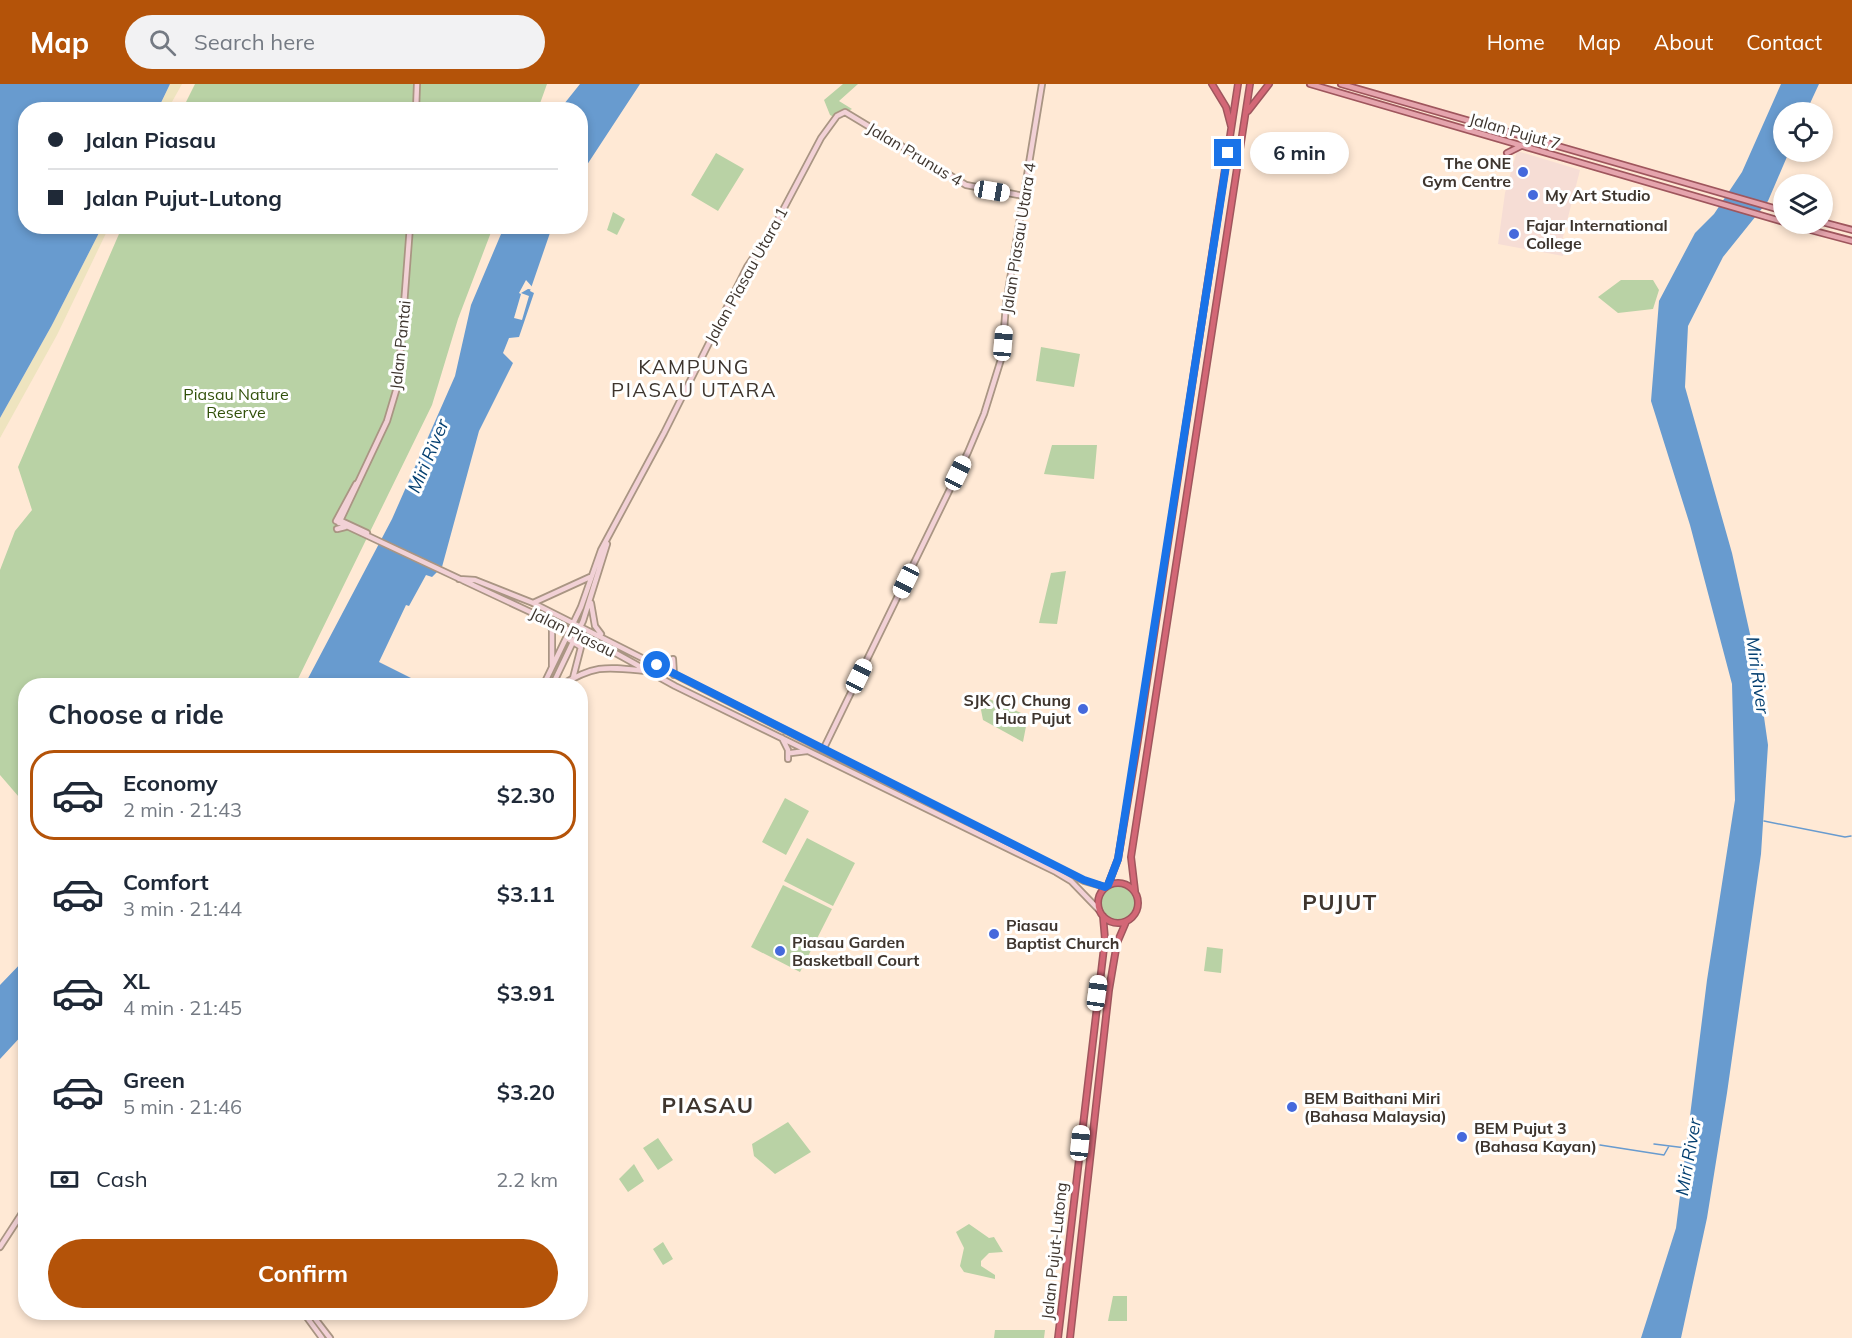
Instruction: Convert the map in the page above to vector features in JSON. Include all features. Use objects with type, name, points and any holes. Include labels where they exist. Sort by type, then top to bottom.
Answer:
[{"type":"highway","points":[[1212,84],[1226,107],[1232,130]]},
{"type":"highway","points":[[1238,84],[1124,825],[1118,859],[1098,902],[1103,916],[1113,922],[1126,922],[1137,910],[1131,857],[1250,84]]},
{"type":"highway","points":[[1245,116],[1269,84]]},
{"type":"highway","points":[[1107,886],[1123,883],[1135,891]]},
{"type":"highway","name":"Jalan Pujut-Lutong","points":[[1058,1338],[1105,939],[1103,916]]},
{"type":"highway","name":"Jalan Pujut-Lutong","points":[[1070,1338],[1109,990],[1117,943],[1126,922]]},
{"type":"main road","name":"Jalan Pujut 7","points":[[1310,84],[1773,219]]},
{"type":"main road","name":"Jalan Pujut 7","points":[[1341,84],[1773,208]]},
{"type":"main road","points":[[1458,118],[1503,133],[1508,140]]},
{"type":"main road","points":[[1507,153],[1524,146]]},
{"type":"main road","points":[[1833,225],[1852,230]]},
{"type":"main road","points":[[1825,234],[1852,241]]},
{"type":"street","points":[[416,102],[417,84]]},
{"type":"street","name":"Jalan Piasau Utara 4","points":[[823,750],[977,435],[1002,356],[1006,304],[1042,84]]},
{"type":"street","name":"Jalan Prunus 4","points":[[845,112],[966,185],[1024,196]]},
{"type":"street","name":"Jalan Piasau Utara 1","points":[[547,678],[574,623],[601,550],[747,267],[776,225],[821,138],[837,116],[845,112]]},
{"type":"street","name":"Jalan Pantai","points":[[339,520],[387,421],[398,384],[409,234]]},
{"type":"street","points":[[356,484],[339,520],[454,577]]},
{"type":"street","points":[[346,509],[346,517],[350,526]]},
{"type":"street","points":[[337,529],[350,526]]},
{"type":"street","name":"Jalan Piasau Utara 1","points":[[556,678],[581,627],[607,541]]},
{"type":"street","name":"Jalan Piasau","points":[[454,577],[475,580],[533,603],[655,664]]},
{"type":"street","name":"Jalan Piasau","points":[[454,577],[548,619],[675,686],[1064,876],[1099,910]]},
{"type":"street","points":[[533,603],[591,577]]},
{"type":"street","points":[[590,598],[595,626],[605,639]]},
{"type":"street","points":[[548,619],[552,630],[552,669]]},
{"type":"street","points":[[567,638],[580,644],[582,651],[573,678]]},
{"type":"street","points":[[655,664],[672,661],[674,675]]},
{"type":"street","points":[[655,664],[1084,880],[1107,886]]},
{"type":"street","points":[[573,678],[590,669],[649,671]]},
{"type":"street","points":[[675,686],[671,681],[674,677],[704,689]]},
{"type":"street","points":[[794,735],[796,745]]},
{"type":"street","points":[[782,738],[790,756],[810,751]]},
{"type":"street","points":[[810,743],[829,738],[832,754]]},
{"type":"street","points":[[823,750],[825,759]]},
{"type":"street","points":[[924,807],[927,802]]},
{"type":"street","points":[[0,1247],[18,1219]]},
{"type":"street","points":[[309,1320],[322,1338]]},
{"type":"street","points":[[316,1320],[330,1338]]},
{"type":"shaded area","points":[[1517,151],[1580,170],[1563,237],[1563,256],[1498,244],[1505,193]]},
{"type":"green space","points":[[195,84],[547,84],[541,102],[186,102]]},
{"type":"green space","points":[[843,84],[858,84],[839,101],[852,109],[839,111],[834,117],[830,115],[824,100]]},
{"type":"green space","points":[[716,153],[744,169],[718,211],[691,195]]},
{"type":"green space","points":[[613,212],[625,219],[617,235],[607,230]]},
{"type":"green space","name":"Piasau Nature Reserve","points":[[119,234],[490,234],[458,319],[432,405],[298,678],[18,678],[18,796],[0,775],[0,570],[15,531],[32,510],[18,467]]},
{"type":"green space","points":[[1621,280],[1653,280],[1659,290],[1653,309],[1618,313],[1598,297]]},
{"type":"green space","points":[[1041,347],[1080,354],[1074,387],[1036,381]]},
{"type":"green space","points":[[1052,445],[1097,445],[1094,479],[1044,474]]},
{"type":"green space","points":[[1066,571],[1057,624],[1039,623],[1051,573]]},
{"type":"green space","points":[[987,698],[1028,716],[1023,742],[983,720],[981,710]]},
{"type":"green space","points":[[785,798],[809,811],[786,855],[762,842]]},
{"type":"green space","points":[[807,838],[855,863],[833,906],[784,881]]},
{"type":"green space","points":[[783,885],[832,909],[800,972],[751,947]]},
{"type":"green space","points":[[1118,886],[1130,891],[1135,903],[1130,915],[1118,920],[1106,915],[1101,903],[1106,891]]},
{"type":"green space","points":[[1207,947],[1223,949],[1221,973],[1204,971]]},
{"type":"green space","points":[[788,1122],[811,1152],[775,1174],[754,1156],[752,1144]]},
{"type":"green space","points":[[658,1138],[673,1160],[658,1170],[643,1148]]},
{"type":"green space","points":[[634,1164],[644,1181],[628,1192],[619,1179]]},
{"type":"green space","points":[[969,1224],[989,1238],[994,1237],[1003,1252],[989,1253],[981,1261],[981,1266],[995,1275],[995,1279],[964,1272],[960,1266],[964,1248],[956,1232]]},
{"type":"green space","points":[[663,1242],[673,1259],[663,1265],[653,1249]]},
{"type":"green space","points":[[1113,1296],[1127,1296],[1127,1321],[1108,1321]]},
{"type":"green space","points":[[995,1330],[1045,1330],[1044,1338],[994,1338]]},
{"type":"sand","points":[[170,84],[182,84],[172,102],[162,102]]},
{"type":"sand","points":[[98,234],[106,234],[57,335],[0,438],[0,418],[52,325]]},
{"type":"water","points":[[0,84],[170,84],[161,102],[18,102],[18,234],[98,234],[52,325],[0,418]]},
{"type":"water","points":[[580,84],[640,84],[588,163],[588,102],[566,102]]},
{"type":"water","points":[[1781,84],[1819,84],[1811,102],[1773,102]]},
{"type":"water","name":"Miri River","points":[[1773,102],[1773,162],[1785,162],[1780,174],[1773,174],[1773,189],[1768,201],[1723,257],[1688,326],[1685,387],[1732,553],[1756,661],[1768,745],[1761,854],[1707,1218],[1681,1338],[1641,1338],[1676,1228],[1707,980],[1735,800],[1732,684],[1690,525],[1651,401],[1659,301],[1695,233],[1714,214],[1742,172]]},
{"type":"water","name":"Miri River","points":[[501,234],[550,234],[530,291],[534,293],[519,337],[509,338],[503,353],[513,363],[479,431],[442,567],[432,577],[426,575],[409,606],[406,605],[379,662],[411,678],[308,678],[392,519],[455,376],[471,305]]},
{"type":"water","points":[[18,966],[18,1040],[0,1059],[0,985]]},
{"type":"pier","points":[[526,280],[535,290],[528,289],[521,293],[529,296],[522,320],[514,318],[521,294],[519,293]]},
{"type":"waterway","points":[[1764,821],[1845,837],[1851,836]]},
{"type":"waterway","name":"Miri River","points":[[1654,1144],[1686,1148]]},
{"type":"waterway","points":[[1600,1145],[1664,1155],[1669,1146]]},
{"type":"place","name":"The ONE Gym Centre","points":[[1523,172]]},
{"type":"place","name":"My Art Studio","points":[[1533,195]]},
{"type":"place","name":"Fajar International College","points":[[1514,234]]},
{"type":"place","name":"SJK (C) Chung Hua Pujut","points":[[1083,709]]},
{"type":"place","name":"Piasau Baptist Church","points":[[994,934]]},
{"type":"place","name":"Piasau Garden Basketball Court","points":[[780,951]]},
{"type":"place","name":"BEM Baithani Miri (Bahasa Malaysia)","points":[[1292,1107]]},
{"type":"place","name":"BEM Pujut 3 (Bahasa Kayan)","points":[[1462,1137]]},
{"type":"district","name":"KAMPUNG PIASAU UTARA","points":[[694,378]]},
{"type":"district","name":"PUJUT","points":[[1340,902]]},
{"type":"district","name":"PIASAU","points":[[708,1105]]},
{"type":"route","points":[[657,665],[1084,880],[1105,887],[1108,885],[1118,859],[1137,746],[1228,153]]}]
